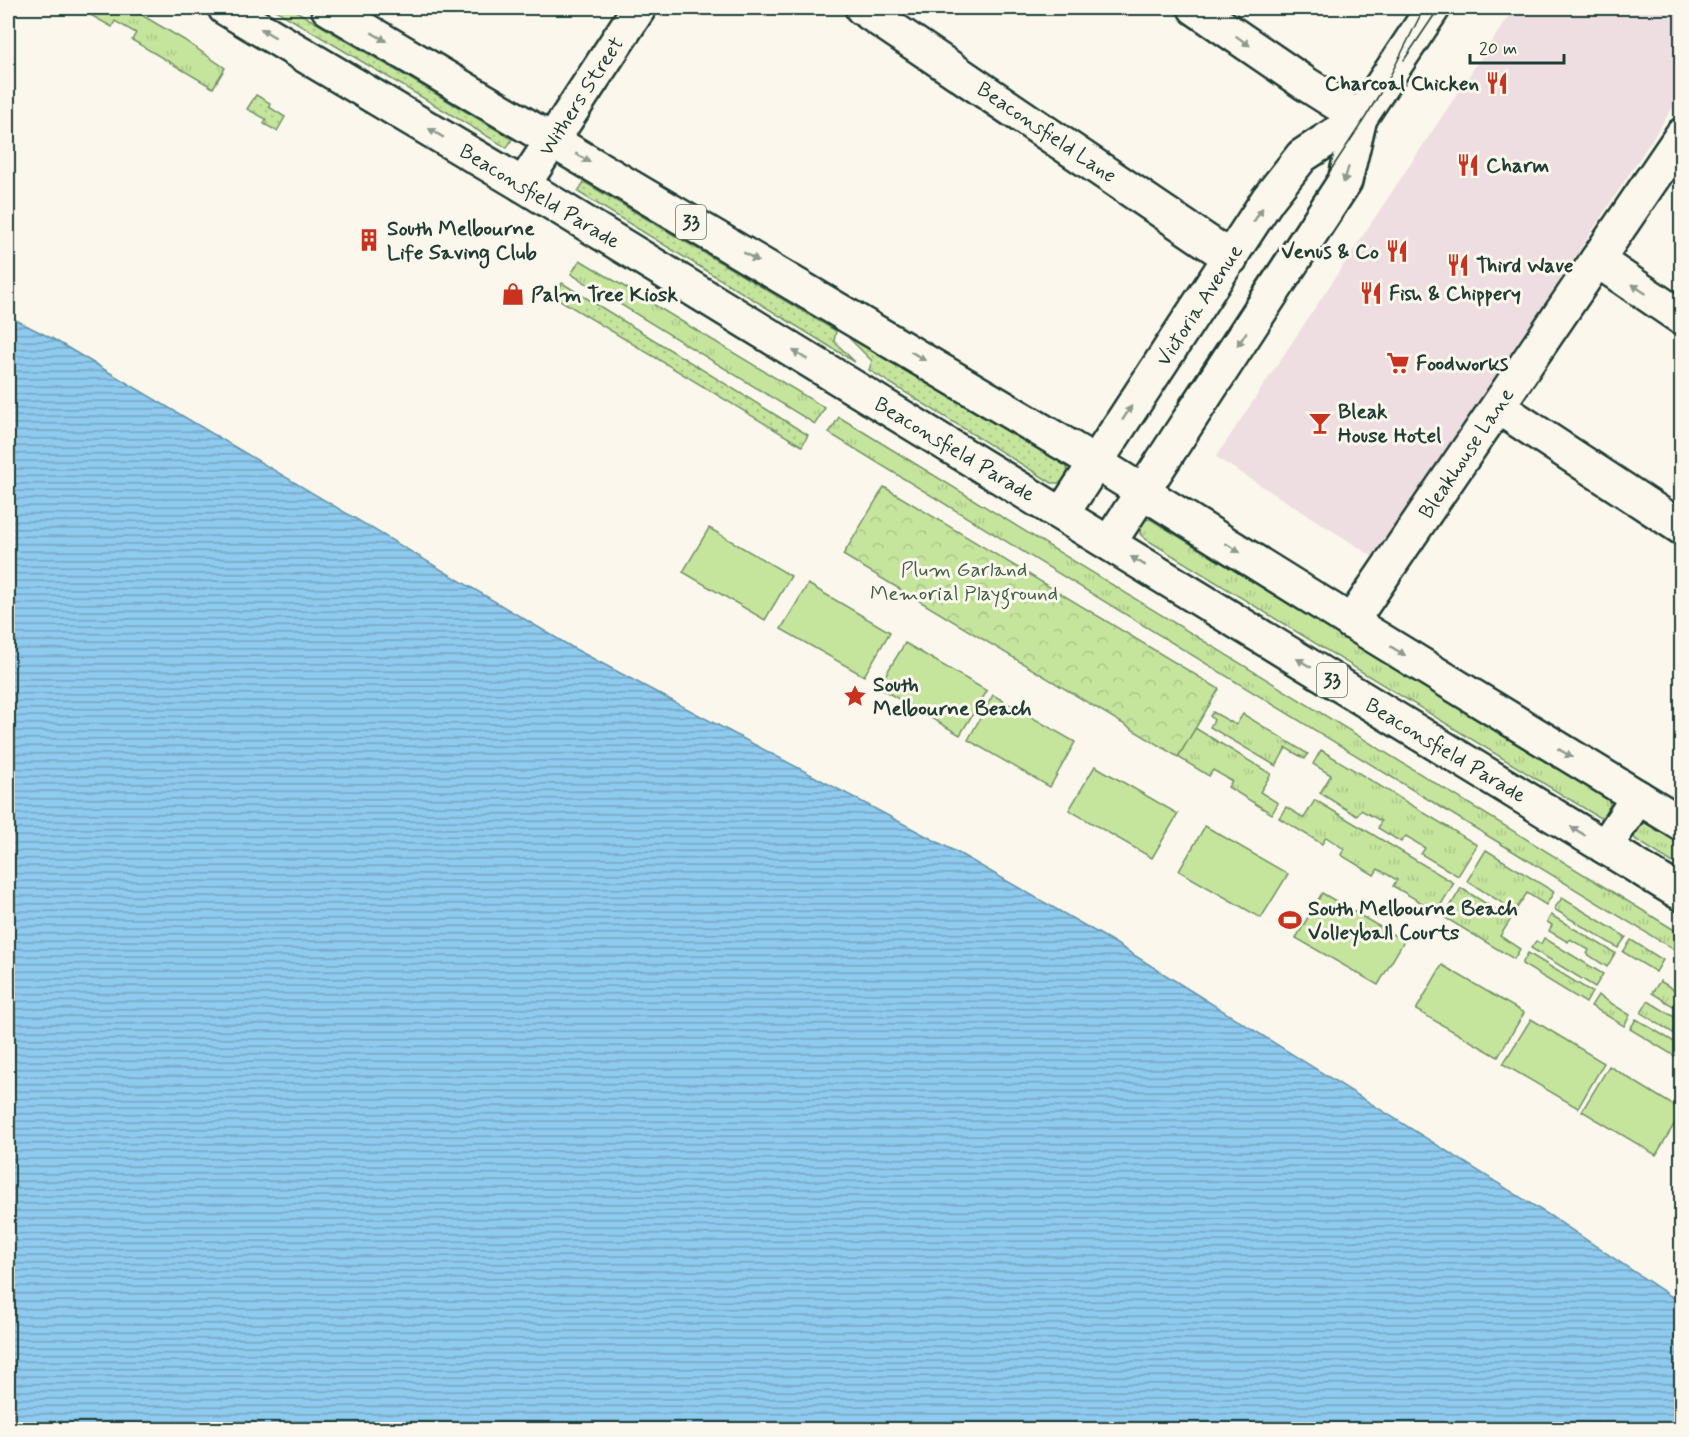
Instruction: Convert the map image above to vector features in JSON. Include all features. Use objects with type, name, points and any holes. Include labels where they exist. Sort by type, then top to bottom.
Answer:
[{"type":"main road","name":"Beaconsfield Parade","points":[[225,8],[523,185],[1682,894]]},
{"type":"main road","name":"33","points":[[328,8],[1095,462],[1351,622],[1682,824]]},
{"type":"main road","name":"Withers Street","points":[[523,185],[639,8]]},
{"type":"main road","name":"Beaconsfield Lane","points":[[862,8],[1231,258]]},
{"type":"main road","points":[[1195,8],[1305,84],[1360,118]]},
{"type":"main road","name":"Victoria Avenue","points":[[1109,543],[1345,181],[1360,118],[1433,8]]},
{"type":"main road","name":"Victoria Avenue","points":[[1062,514],[1268,199],[1302,156],[1360,118]]},
{"type":"main road","name":"Bleakhouse Lane","points":[[1351,622],[1682,135]]},
{"type":"main road","points":[[1597,260],[1682,318]]},
{"type":"main road","points":[[1498,407],[1682,528]]},
{"type":"main road","points":[[1605,847],[1638,797]]},
{"type":"shaded area","points":[[1514,8],[1681,8],[1681,95],[1377,559],[1216,457]]},
{"type":"green space","points":[[78,8],[130,8],[225,68],[213,88],[132,40],[136,33],[115,21],[112,27]]},
{"type":"green space","points":[[272,8],[291,8],[512,139],[507,148]]},
{"type":"green space","points":[[256,95],[270,103],[269,107],[285,117],[277,131],[264,124],[266,119],[247,109]]},
{"type":"green space","points":[[584,182],[836,331],[834,341],[855,362],[578,192]]},
{"type":"green space","points":[[580,260],[825,408],[815,424],[571,274]]},
{"type":"green space","points":[[562,283],[808,435],[802,446],[555,297]]},
{"type":"green space","points":[[848,337],[1063,464],[1067,467],[1068,476],[1061,483],[1052,483],[869,370],[872,361]]},
{"type":"green space","points":[[839,417],[1681,934],[1681,954],[829,433]]},
{"type":"green space","name":"Plum Garland Memorial Playground","points":[[884,487],[1219,689],[1178,757],[843,555]]},
{"type":"green space","points":[[1150,519],[1609,800],[1610,805],[1603,817],[1600,818],[1144,538],[1140,534],[1140,524]]},
{"type":"green space","points":[[709,528],[791,576],[765,620],[683,572]]},
{"type":"green space","points":[[808,584],[890,632],[864,676],[781,629]]},
{"type":"green space","points":[[905,643],[987,691],[960,735],[878,687]]},
{"type":"green space","points":[[993,695],[1075,742],[1050,787],[968,740]]},
{"type":"green space","points":[[1213,712],[1236,725],[1243,714],[1308,754],[1305,759],[1286,748],[1276,766],[1210,727],[1214,720],[1210,716]]},
{"type":"green space","points":[[1195,728],[1271,774],[1260,792],[1278,803],[1272,814],[1228,787],[1232,781],[1213,770],[1209,776],[1178,757]]},
{"type":"green space","points":[[1321,750],[1477,845],[1458,876],[1421,854],[1425,848],[1406,836],[1401,842],[1378,828],[1381,821],[1361,810],[1357,816],[1320,793],[1331,775],[1313,764]]},
{"type":"green space","points":[[1095,766],[1178,814],[1152,858],[1069,810]]},
{"type":"green space","points":[[1315,800],[1454,883],[1440,906],[1435,904],[1432,909],[1393,886],[1397,880],[1378,869],[1374,875],[1341,855],[1344,849],[1326,837],[1322,844],[1279,818],[1286,807],[1304,818]]},
{"type":"green space","points":[[1644,822],[1681,844],[1681,868],[1635,839],[1634,836]]},
{"type":"green space","points":[[1205,826],[1288,874],[1261,918],[1179,871]]},
{"type":"green space","points":[[1486,850],[1554,892],[1546,905],[1527,893],[1515,911],[1467,881]]},
{"type":"green space","points":[[1461,888],[1511,919],[1500,936],[1520,949],[1514,959],[1444,917]]},
{"type":"green space","points":[[1322,893],[1404,941],[1378,985],[1296,938]]},
{"type":"green space","points":[[1562,898],[1626,937],[1618,948],[1554,909]]},
{"type":"green space","points":[[1551,915],[1615,953],[1607,967],[1587,954],[1589,950],[1549,931],[1552,925],[1547,922]]},
{"type":"green space","points":[[1544,938],[1603,974],[1595,987],[1531,948],[1536,941],[1541,944]]},
{"type":"green space","points":[[1631,940],[1663,960],[1656,972],[1623,952]]},
{"type":"green space","points":[[1528,953],[1592,992],[1586,1003],[1522,964]]},
{"type":"green space","points":[[1442,965],[1524,1013],[1498,1057],[1416,1010]]},
{"type":"green space","points":[[1660,981],[1681,994],[1681,1006],[1675,1002],[1673,1006],[1652,993]]},
{"type":"green space","points":[[1598,995],[1630,1015],[1624,1026],[1591,1006]]},
{"type":"green space","points":[[1648,1001],[1681,1021],[1681,1038],[1641,1013]]},
{"type":"green space","points":[[1531,1019],[1604,1063],[1578,1108],[1503,1064]]},
{"type":"green space","points":[[1636,1019],[1681,1046],[1681,1060],[1630,1029]]},
{"type":"green space","points":[[1609,1066],[1681,1110],[1656,1155],[1582,1111]]},
{"type":"water","points":[[8,316],[53,339],[575,649],[960,854],[1110,940],[1555,1219],[1681,1303],[1681,1429],[8,1429]]},
{"type":"tram line","points":[[1178,402],[1365,118],[1388,80],[1424,8]]},
{"type":"tram line","points":[[1404,60],[1439,8]]},
{"type":"place","name":"Charcoal Chicken","points":[[1497,83]]},
{"type":"place","name":"Charm","points":[[1468,165]]},
{"type":"place","name":"South Melbourne Life Saving Club","points":[[369,240]]},
{"type":"place","name":"Venus & Co","points":[[1397,251]]},
{"type":"place","name":"Third Wave","points":[[1458,265]]},
{"type":"place","name":"Fish & Chippery","points":[[1371,293]]},
{"type":"place","name":"Palm Tree Kiosk","points":[[513,294]]},
{"type":"place","name":"Foodworks","points":[[1398,363]]},
{"type":"place","name":"Bleak House Hotel","points":[[1320,423]]},
{"type":"place","name":"South Melbourne Beach","points":[[855,696]]},
{"type":"place","name":"South Melbourne Beach Volleyball Courts","points":[[1290,920]]}]
